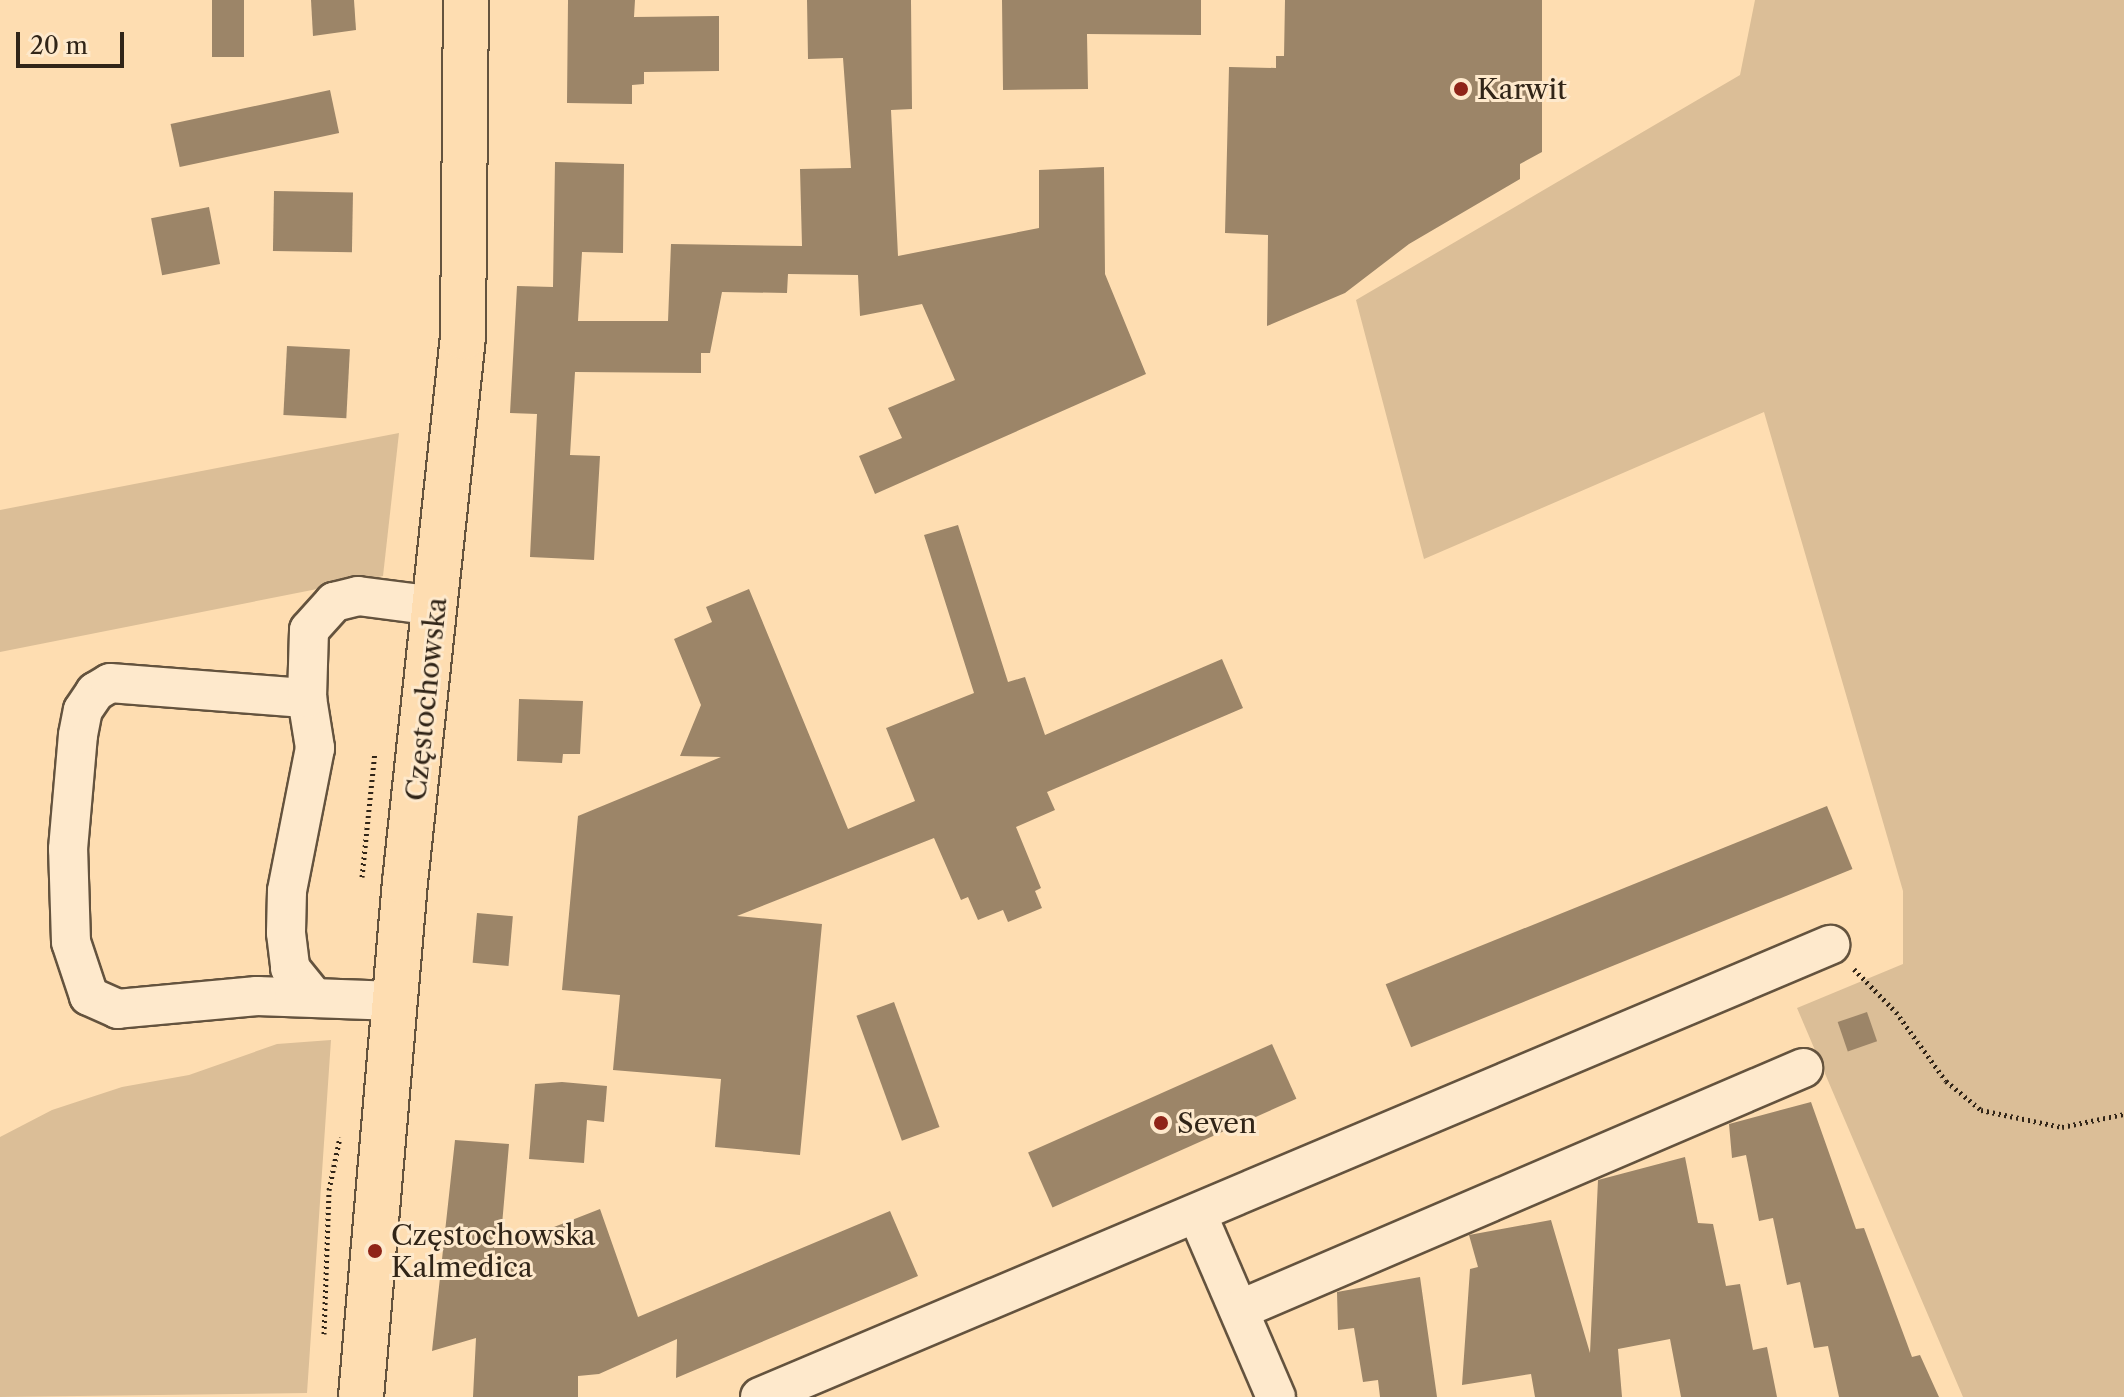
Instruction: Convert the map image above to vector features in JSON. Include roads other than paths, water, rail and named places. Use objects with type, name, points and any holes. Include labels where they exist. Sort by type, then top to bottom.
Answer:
[{"type":"main road","name":"Częstochowska","points":[[361,1397],[396,1001],[463,337],[466,0]]},
{"type":"lane","points":[[314,998],[290,968],[286,933],[287,891],[315,748],[307,698],[309,630],[334,602],[358,596],[436,606]]},
{"type":"lane","points":[[307,698],[110,683],[95,692],[78,735],[68,849],[71,942],[89,996],[118,1009],[257,996],[396,1001]]},
{"type":"lane","points":[[760,1397],[1198,1216],[1830,945]]},
{"type":"lane","points":[[1239,1310],[1803,1068]]},
{"type":"lane","points":[[1198,1216],[1276,1397]]},
{"type":"place","name":"Karwit","points":[[1461,89]]},
{"type":"place","name":"Seven","points":[[1161,1123]]},
{"type":"place","name":"Częstochowska Kalmedica","points":[[375,1251]]}]
